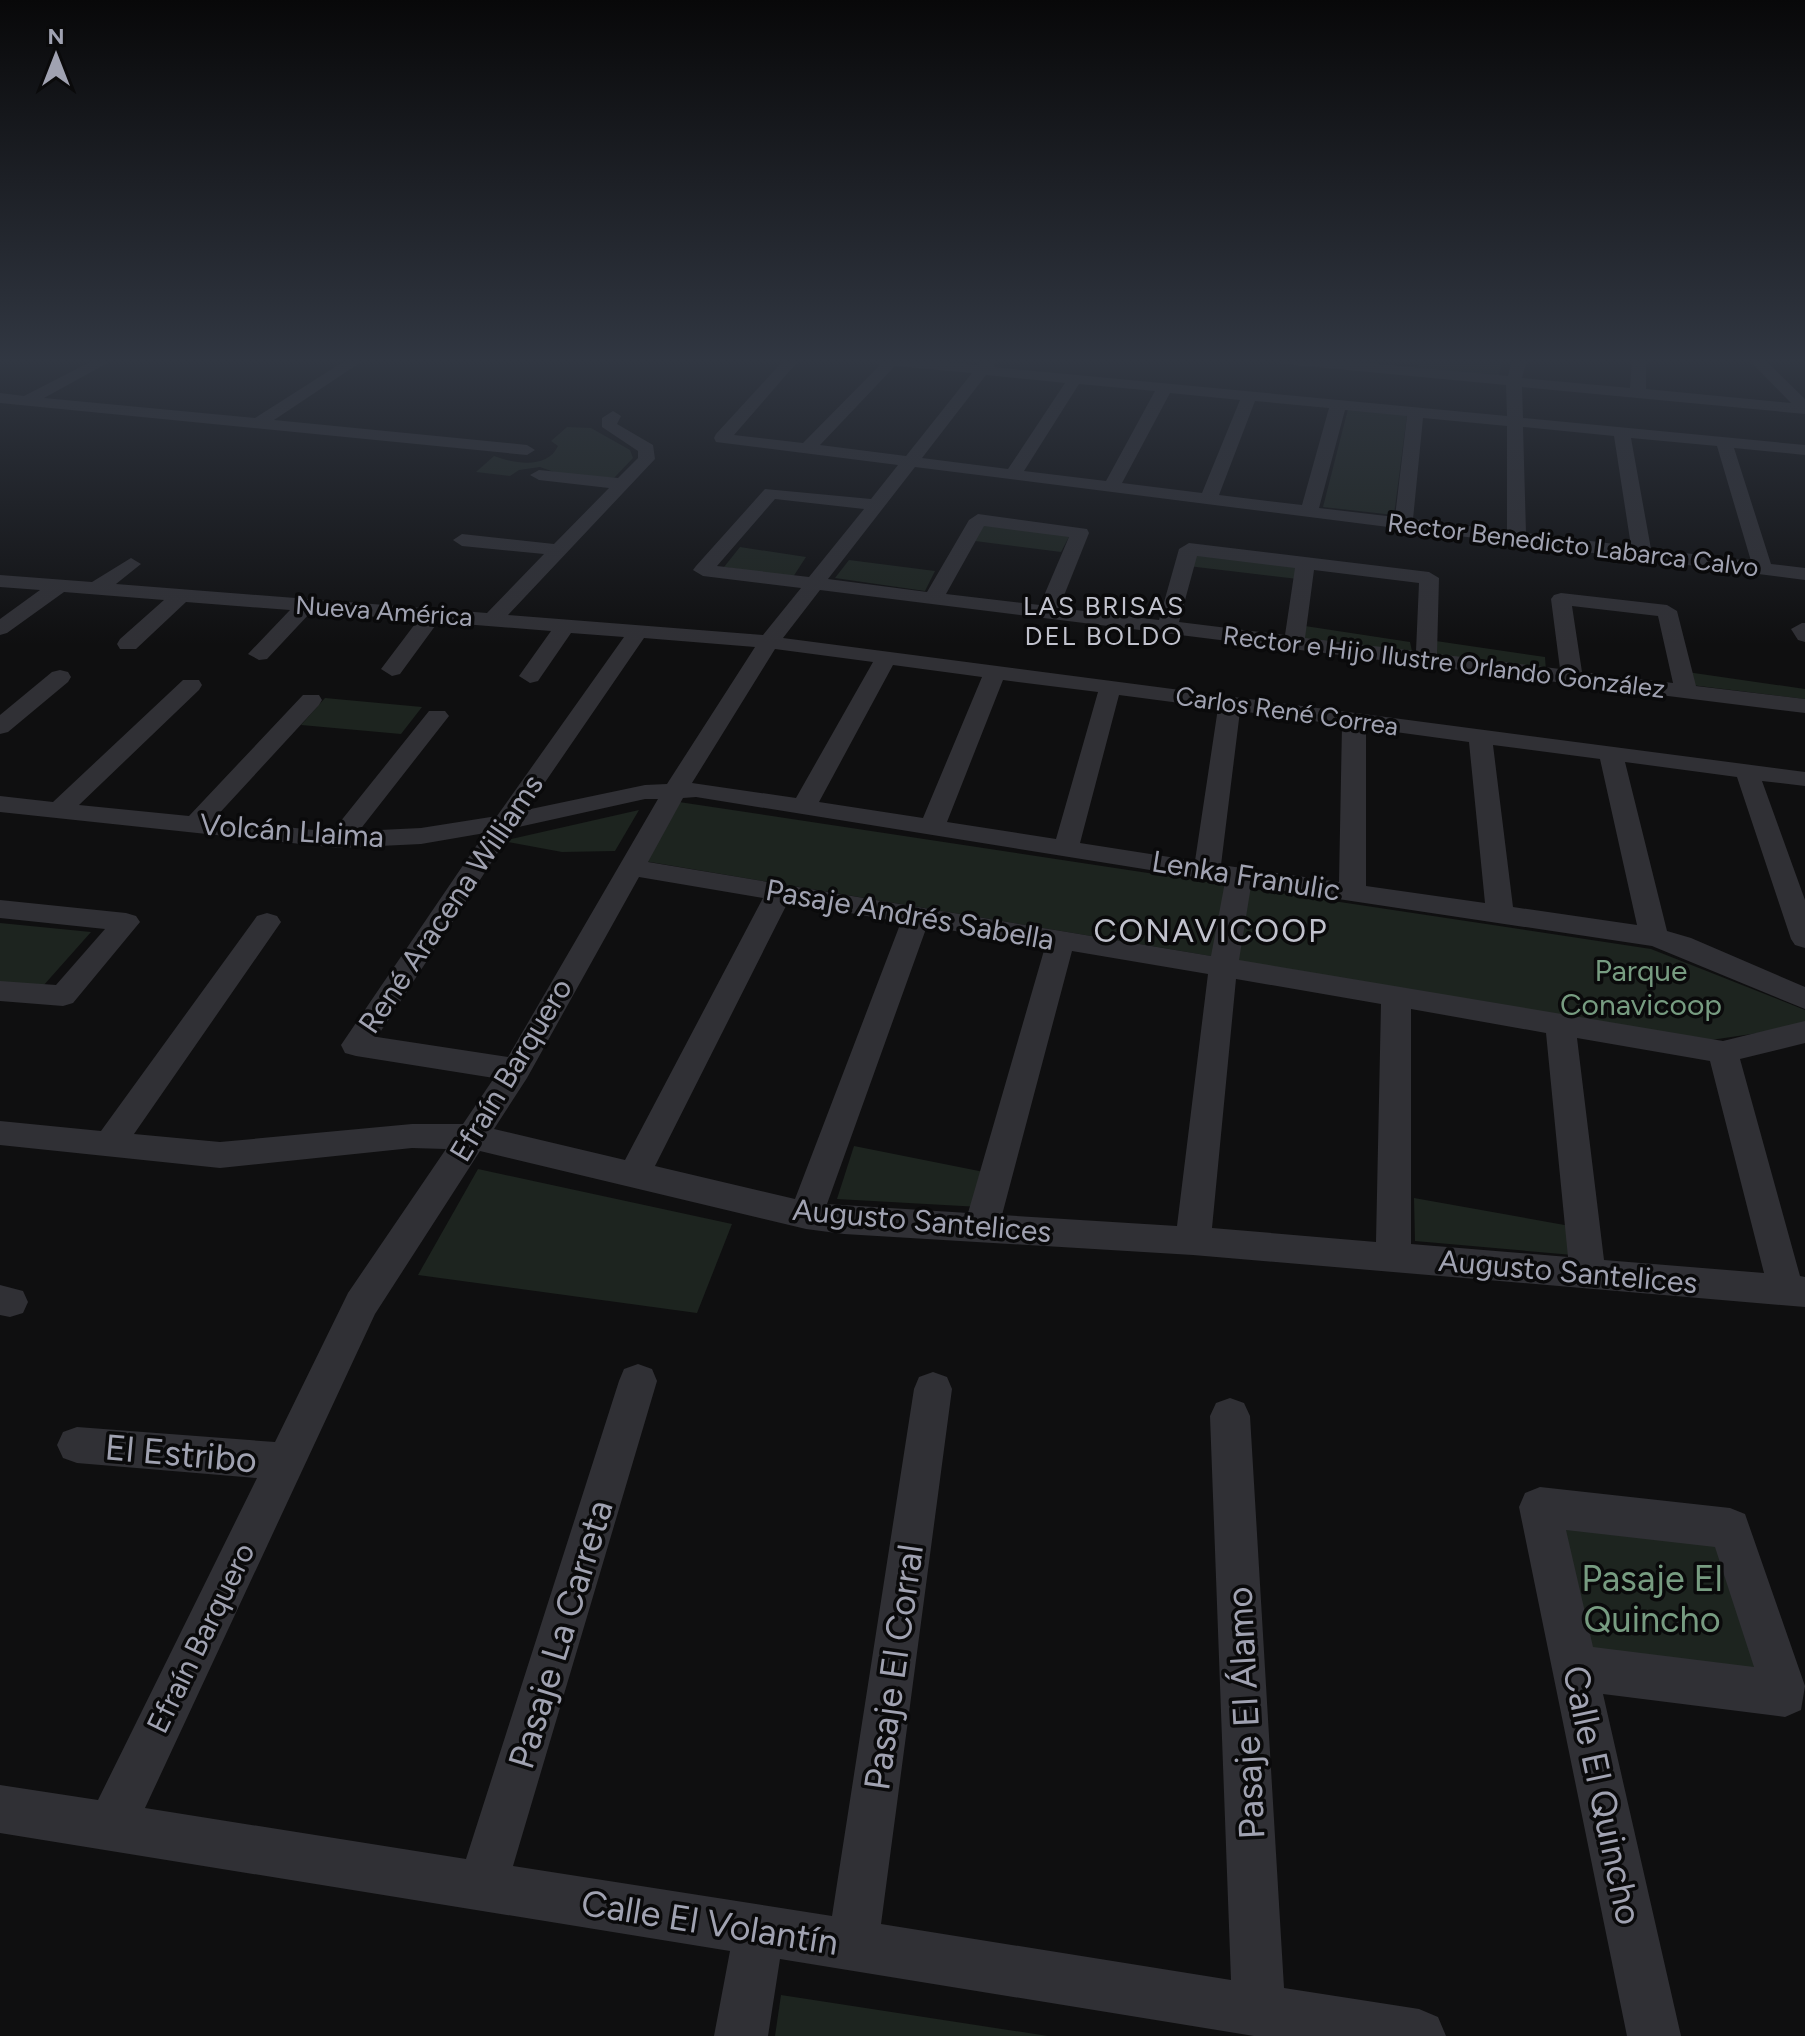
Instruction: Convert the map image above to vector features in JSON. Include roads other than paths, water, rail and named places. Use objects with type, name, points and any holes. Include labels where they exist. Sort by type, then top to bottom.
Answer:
[{"type":"street","points":[[493,619],[647,455]]},
{"type":"street","name":"Rector Benedicto Labarca Calvo","points":[[854,455],[1805,574]]},
{"type":"street","name":"Efraín Barquero","points":[[111,1827],[361,1304],[516,1070],[676,789],[769,642],[914,455]]},
{"type":"street","points":[[1013,475],[1026,455]]},
{"type":"street","points":[[1111,487],[1128,455]]},
{"type":"street","points":[[1209,499],[1226,455]]},
{"type":"street","points":[[1309,512],[1324,455]]},
{"type":"street","points":[[1403,524],[1411,455]]},
{"type":"street","points":[[1516,455],[1517,538]]},
{"type":"street","points":[[1626,455],[1642,554]]},
{"type":"street","points":[[1728,455],[1763,569]]},
{"type":"street","points":[[539,475],[622,484]]},
{"type":"street","name":"Rector e Hijo Ilustre Orlando González","points":[[874,505],[771,493],[703,570],[1805,706]]},
{"type":"street","points":[[933,599],[978,520],[1080,533],[1047,613]]},
{"type":"street","points":[[462,540],[558,550]]},
{"type":"street","points":[[1167,628],[1189,549],[1429,578],[1426,660]]},
{"type":"street","points":[[1294,644],[1305,563]]},
{"type":"street","points":[[96,589],[131,564]]},
{"type":"street","name":"Nueva América","points":[[0,581],[769,642]]},
{"type":"street","points":[[203,597],[221,581]]},
{"type":"street","points":[[0,629],[59,586]]},
{"type":"street","points":[[128,644],[182,595]]},
{"type":"street","points":[[1572,678],[1561,599],[1667,611],[1686,692]]},
{"type":"street","points":[[259,654],[306,605]]},
{"type":"street","points":[[392,669],[433,614]]},
{"type":"street","points":[[530,676],[566,624]]},
{"type":"street","name":"René Aracena Williams","points":[[516,1070],[356,1045],[505,822],[639,630]]},
{"type":"street","name":"Carlos René Correa","points":[[769,642],[1805,779]]},
{"type":"street","points":[[804,807],[886,658]]},
{"type":"street","points":[[932,827],[995,673]]},
{"type":"street","points":[[0,727],[60,677]]},
{"type":"street","points":[[58,811],[191,685]]},
{"type":"street","points":[[1066,848],[1110,688]]},
{"type":"street","points":[[195,825],[311,700]]},
{"type":"street","points":[[1207,870],[1230,704]]},
{"type":"street","points":[[339,840],[437,716]]},
{"type":"street","points":[[1352,893],[1354,721]]},
{"type":"street","points":[[1480,737],[1500,915]]},
{"type":"street","points":[[1611,754],[1654,937]]},
{"type":"street","points":[[1747,772],[1805,939]]},
{"type":"street","name":"Volcán Llaima","points":[[0,804],[339,840],[421,836],[505,822],[645,792],[676,789]]},
{"type":"street","name":"Lenka Franulic","points":[[676,789],[1654,937],[1681,945],[1805,999]]},
{"type":"street","name":"Pasaje Andrés Sabella","points":[[630,867],[1723,1052],[1805,1032]]},
{"type":"street","points":[[1193,1241],[1223,968],[1239,876]]},
{"type":"street","points":[[634,1175],[779,893]]},
{"type":"street","points":[[0,909],[126,922],[63,996],[0,991]]},
{"type":"street","points":[[806,1215],[917,917]]},
{"type":"street","points":[[109,1144],[267,922]]},
{"type":"street","points":[[981,1229],[1061,941]]},
{"type":"street","points":[[1393,1257],[1396,996]]},
{"type":"street","points":[[1560,1024],[1588,1274]]},
{"type":"street","points":[[1723,1052],[1796,1291]]},
{"type":"street","name":"Augusto Santelices","points":[[0,1133],[242,1154],[412,1136],[473,1137],[806,1215],[1193,1241],[1796,1291]]},
{"type":"street","name":"Pasaje La Carreta","points":[[482,1886],[638,1381]]},
{"type":"street","name":"Pasaje El Corral","points":[[853,1945],[933,1389]]},
{"type":"street","name":"Pasaje El Álamo","points":[[1230,1416],[1259,2010]]},
{"type":"street","name":"El Estribo","points":[[77,1445],[286,1462]]},
{"type":"street","name":"Calle El Quincho","points":[[1577,1668],[1785,1694],[1730,1528],[1540,1507],[1654,2036]]},
{"type":"street","name":"Calle El Volantín","points":[[3,1817],[111,1827],[1419,2036]]},
{"type":"street","points":[[741,2036],[759,1930]]},
{"type":"district","name":"LAS BRISAS DEL BOLDO","points":[[1104,621]]},
{"type":"district","name":"CONAVICOOP","points":[[1211,931]]},
{"type":"park label","name":"Parque Conavicoop","points":[[1641,988]]},
{"type":"park label","name":"Pasaje El Quincho","points":[[1652,1598]]}]
